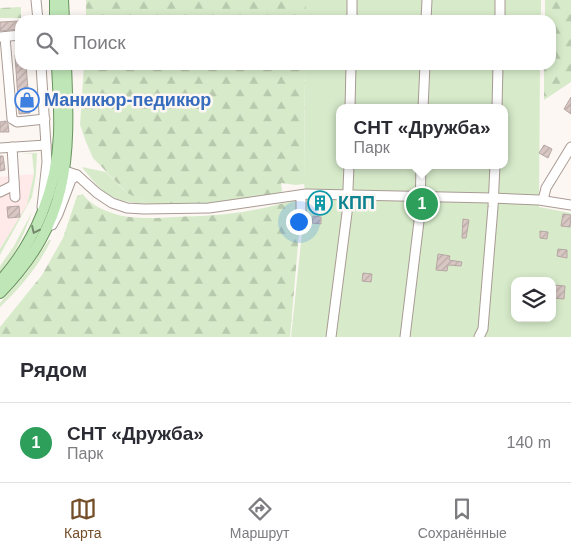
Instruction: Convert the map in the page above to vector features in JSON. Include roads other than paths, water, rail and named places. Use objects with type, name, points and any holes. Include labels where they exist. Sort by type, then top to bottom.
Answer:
[{"type":"main road","points":[[54,0],[55,15]]},
{"type":"main road","points":[[63,0],[64,15]]},
{"type":"main road","points":[[0,281],[28,244],[42,214],[52,184],[59,134],[57,70]]},
{"type":"main road","points":[[0,293],[20,271],[42,240],[57,204],[65,171],[68,126],[66,70]]},
{"type":"street","points":[[36,0],[38,15]]},
{"type":"street","points":[[352,0],[352,15]]},
{"type":"street","points":[[426,15],[427,0]]},
{"type":"street","points":[[500,0],[500,15]]},
{"type":"street","points":[[3,37],[12,119],[17,122],[45,119]]},
{"type":"street","points":[[41,70],[46,144],[46,174],[42,214]]},
{"type":"street","points":[[350,104],[351,70]]},
{"type":"street","points":[[423,104],[425,70]]},
{"type":"street","points":[[497,104],[498,70]]},
{"type":"street","points":[[59,134],[60,162],[65,171],[77,176],[106,200],[117,205],[133,208],[209,208],[301,195],[494,198],[544,200],[571,205]]},
{"type":"street","points":[[0,148],[46,144]]},
{"type":"street","points":[[544,200],[546,188],[571,146]]},
{"type":"street","points":[[12,147],[15,197]]},
{"type":"street","points":[[331,337],[348,196],[349,169]]},
{"type":"street","points":[[405,337],[420,218],[421,169]]},
{"type":"street","points":[[479,337],[483,329],[495,169]]},
{"type":"street","points":[[52,184],[57,174],[65,171]]},
{"type":"street","points":[[42,240],[58,214],[71,180],[77,176]]},
{"type":"street","points":[[0,192],[12,186],[14,182]]},
{"type":"street","points":[[301,195],[301,211]]},
{"type":"place","name":"Маникюр-педикюр","points":[[27,100]]},
{"type":"place","name":"КПП","points":[[320,203]]},
{"type":"place","name":"СНТ «Дружба»","points":[[422,204]]}]
